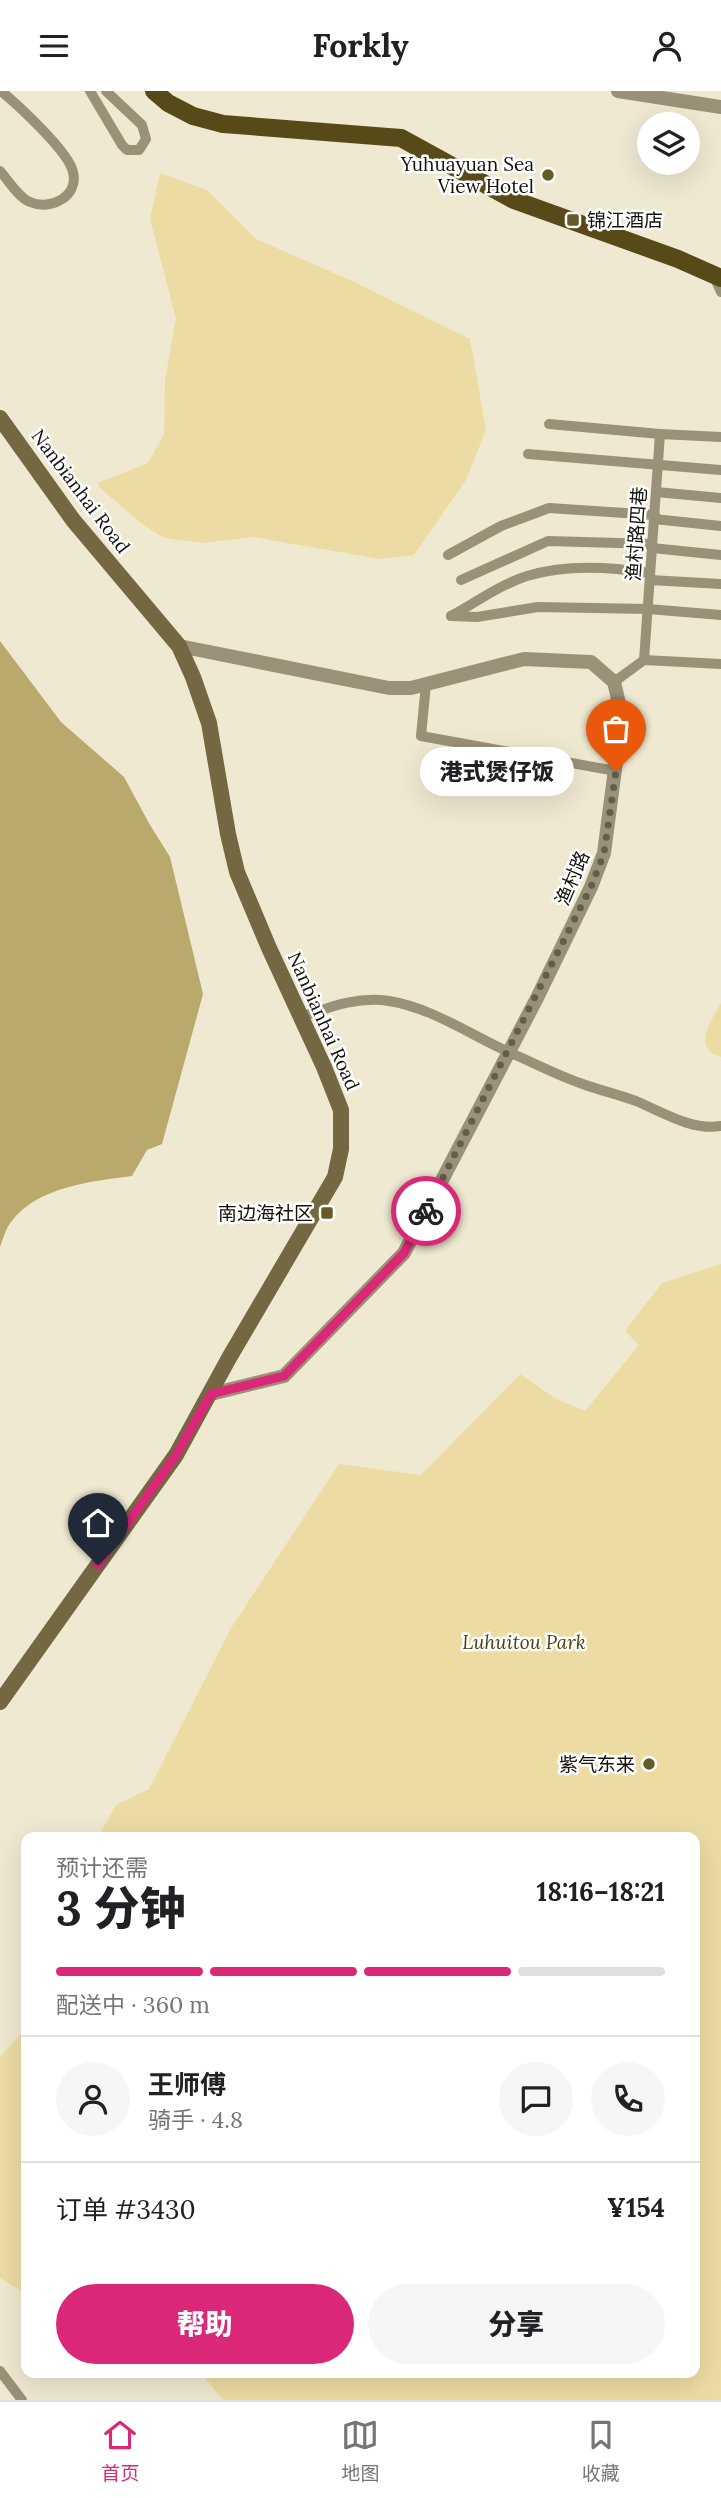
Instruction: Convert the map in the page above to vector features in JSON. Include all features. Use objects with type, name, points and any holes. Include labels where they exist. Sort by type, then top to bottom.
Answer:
[{"type":"main road","points":[[154,91],[167,103],[193,116],[223,124],[401,138],[513,200],[678,259],[717,276]]},
{"type":"main road","name":"Nanbianhai Road","points":[[0,418],[73,520],[179,646],[209,723],[237,871],[341,1110],[341,1149],[335,1177],[229,1358],[176,1455],[0,1702]]},
{"type":"street","points":[[0,171],[29,202],[48,205],[65,198],[74,186],[73,170],[64,157],[38,124],[1,91]]},
{"type":"street","points":[[90,91],[122,145],[127,150],[139,150],[146,139],[142,125],[106,91]]},
{"type":"street","points":[[618,91],[721,107]]},
{"type":"street","points":[[717,276],[721,292]]},
{"type":"street","points":[[549,424],[721,437]]},
{"type":"street","name":"渔村路四巷","points":[[644,660],[660,434]]},
{"type":"street","points":[[528,454],[721,470]]},
{"type":"street","points":[[656,492],[721,498]]},
{"type":"street","points":[[448,555],[501,526],[549,508],[721,526]]},
{"type":"street","points":[[461,580],[548,541],[652,546],[721,555]]},
{"type":"street","points":[[721,584],[650,577],[610,567],[553,571],[526,576],[451,617],[477,617],[538,607],[648,609],[721,615]]},
{"type":"street","points":[[179,646],[389,688],[411,688],[524,659],[591,662],[614,682],[644,660],[721,664]]},
{"type":"street","name":"渔村路","points":[[211,1394],[284,1376],[404,1253],[509,1052],[591,887],[604,853],[622,716],[614,682]]},
{"type":"street","points":[[426,684],[421,736],[616,771]]},
{"type":"street","points":[[301,1017],[339,1004],[362,1000],[389,1001],[425,1011],[581,1083],[612,1092],[690,1124],[708,1128],[721,1126]]},
{"type":"street","points":[[0,2371],[22,2400]]},
{"type":"green space","points":[[160,173],[207,190],[256,239],[350,280],[470,339],[486,430],[466,480],[414,555],[380,559],[253,537],[203,543],[164,538],[142,524],[100,488],[98,483],[148,463],[164,434],[165,380],[176,319],[150,219]]},
{"type":"green space","points":[[721,1003],[721,1057],[712,1053],[705,1041],[706,1033]]},
{"type":"green space","name":"Luhuitou Park","points":[[721,1264],[721,2400],[223,2400],[205,2378],[700,2378],[700,1832],[101,1832],[116,1805],[149,1789],[231,1628],[339,1464],[421,1475],[520,1374],[555,1398],[585,1411],[639,1345],[625,1331],[662,1283]]},
{"type":"green space","points":[[21,2034],[21,2291],[0,2278],[0,2057]]},
{"type":"shaded area","points":[[0,641],[61,722],[124,777],[170,857],[203,994],[162,1144],[147,1150],[132,1176],[66,1188],[35,1201],[11,1222],[0,1247]]},
{"type":"way so far","points":[[426,1211],[537,998],[591,887],[604,853],[616,771]]},
{"type":"place","name":"Yuhuayuan Sea View Hotel","points":[[548,175]]},
{"type":"place","name":"锦江酒店","points":[[573,220]]},
{"type":"place","name":"港式煲仔饭","points":[[616,771]]},
{"type":"place","name":"南边海社区","points":[[327,1213]]},
{"type":"place","name":"紫气东来","points":[[649,1764]]},
{"type":"route","points":[[98,1565],[176,1455],[211,1394],[284,1376],[404,1253],[426,1211]]}]
